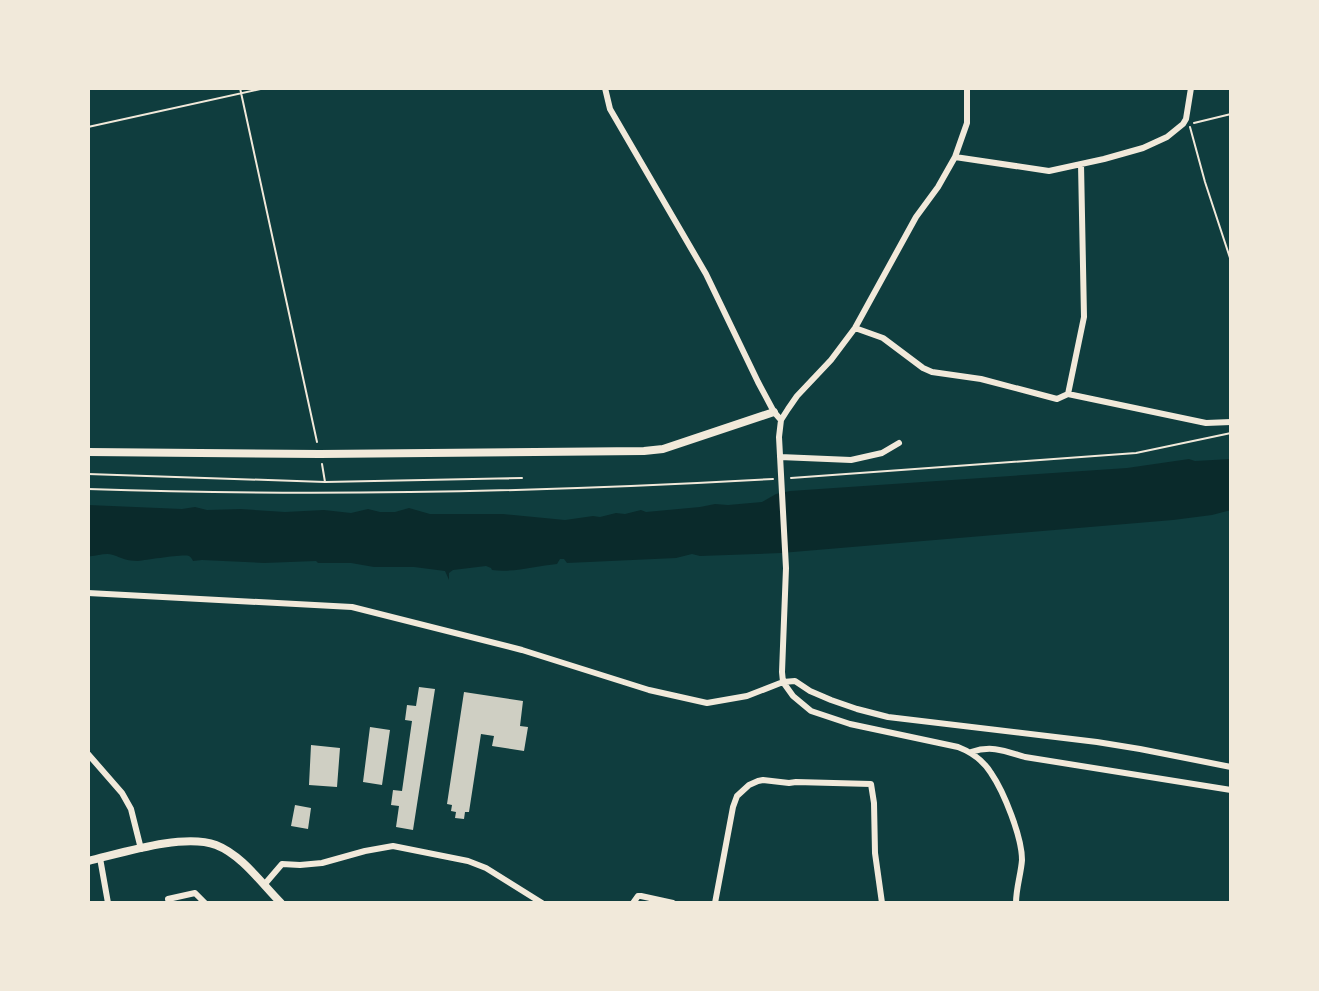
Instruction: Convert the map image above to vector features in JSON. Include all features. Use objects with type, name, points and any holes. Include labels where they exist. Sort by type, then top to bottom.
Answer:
[{"type":"street","points":[[605,88],[610,109],[706,274],[774,412],[781,420]]},
{"type":"street","points":[[967,88],[967,123],[955,157],[916,217],[855,328],[831,360],[797,396],[781,420],[779,437],[786,568],[783,682],[793,696],[811,711],[850,724],[971,752],[990,771],[1012,814],[1022,859],[1016,903]]},
{"type":"street","points":[[955,157],[1049,171],[1143,148],[1167,137],[1186,119],[1191,88]]},
{"type":"street","points":[[1068,394],[1084,317],[1081,164]]},
{"type":"street","points":[[855,328],[883,338],[932,372],[981,379],[1057,399],[1068,394],[1206,423],[1231,422]]},
{"type":"street","points":[[88,452],[320,454],[644,451],[663,449],[774,412]]},
{"type":"street","points":[[780,457],[851,460],[882,453],[899,443]]},
{"type":"street","points":[[88,593],[352,607],[522,650],[649,690],[707,703],[747,696],[783,682],[795,681],[831,700],[888,717],[1097,742],[1231,767]]},
{"type":"street","points":[[971,752],[984,748],[998,749],[1025,757],[1231,790]]},
{"type":"street","points":[[88,754],[122,793],[131,809],[141,849]]},
{"type":"street","points":[[715,903],[735,801],[749,785],[763,780],[871,784],[882,903]]},
{"type":"street","points":[[88,861],[189,841],[217,846],[243,864],[281,903]]},
{"type":"street","points":[[264,885],[282,864],[322,863],[393,846],[468,861],[486,868],[542,903]]},
{"type":"street","points":[[100,858],[108,903]]},
{"type":"street","points":[[169,903],[168,899],[195,893],[205,903]]},
{"type":"street","points":[[633,903],[638,896],[673,903]]},
{"type":"path","points":[[240,88],[325,482]]},
{"type":"path","points":[[88,127],[265,88]]},
{"type":"path","points":[[1231,114],[1189,124],[1231,261]]},
{"type":"path","points":[[88,489],[466,491],[781,480],[1136,453],[1231,433]]},
{"type":"path","points":[[88,474],[325,482],[522,478]]},
{"type":"water","points":[[1189,459],[1231,459],[1231,510],[1173,520],[781,553],[692,554],[676,558],[567,563],[560,559],[557,564],[516,570],[492,570],[486,566],[453,570],[449,573],[449,580],[445,571],[414,567],[374,567],[316,561],[193,561],[190,556],[138,561],[110,554],[88,556],[88,505],[351,513],[368,509],[395,512],[409,508],[430,514],[503,514],[565,520],[641,510],[762,502],[790,491],[1127,468]]},
{"type":"building","points":[[419,687],[435,689],[413,830],[396,827],[399,806],[391,805],[393,790],[402,791],[412,721],[405,720],[407,705],[416,706]]},
{"type":"building","points":[[464,692],[523,701],[520,726],[528,727],[524,751],[492,746],[494,736],[481,734],[469,812],[465,812],[464,819],[455,818],[452,805],[447,804]]},
{"type":"building","points":[[370,727],[390,730],[382,785],[363,782]]},
{"type":"building","points":[[311,745],[340,748],[337,787],[309,785]]},
{"type":"building","points":[[295,805],[311,808],[308,829],[291,826]]}]
